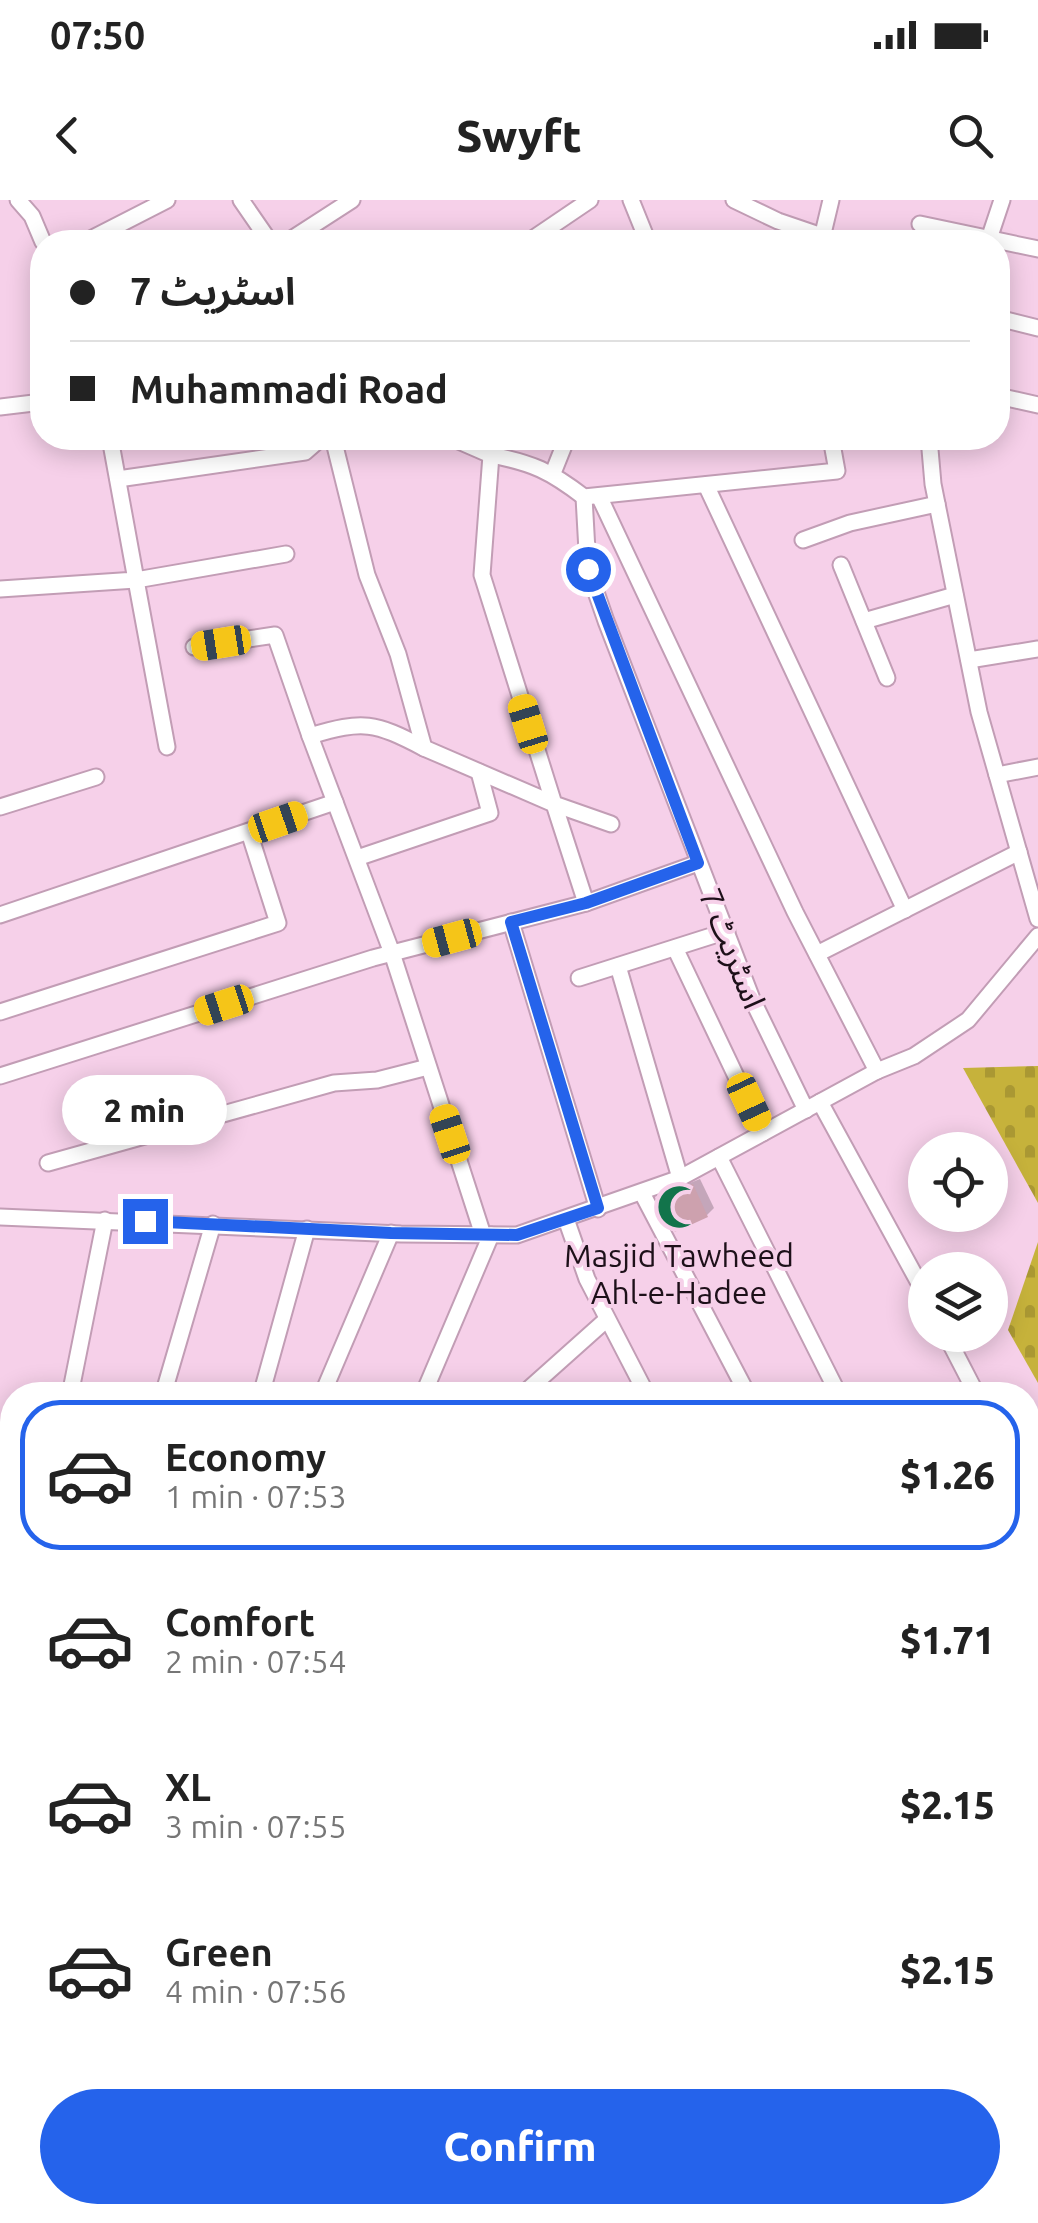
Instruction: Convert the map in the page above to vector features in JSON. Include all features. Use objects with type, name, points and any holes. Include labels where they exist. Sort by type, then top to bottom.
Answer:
[{"type":"street","points":[[18,200],[38,230]]},
{"type":"street","points":[[109,230],[168,200]]},
{"type":"street","points":[[242,200],[262,230]]},
{"type":"street","points":[[306,230],[352,200]]},
{"type":"street","points":[[546,230],[590,200]]},
{"type":"street","points":[[631,200],[643,230]]},
{"type":"street","points":[[734,200],[800,230]]},
{"type":"street","points":[[823,230],[831,200]]},
{"type":"street","points":[[992,230],[1002,200]]},
{"type":"street","points":[[920,224],[943,230]]},
{"type":"street","points":[[1010,245],[1038,249]]},
{"type":"street","points":[[1010,321],[1038,328]]},
{"type":"street","points":[[1010,398],[1038,404]]},
{"type":"street","points":[[0,406],[30,403]]},
{"type":"street","points":[[112,450],[167,747]]},
{"type":"street","points":[[118,479],[307,450]]},
{"type":"street","points":[[335,450],[367,574],[398,654],[424,748]]},
{"type":"street","points":[[483,450],[490,455],[530,462],[591,497],[876,1071]]},
{"type":"street","points":[[553,473],[563,450]]},
{"type":"street","points":[[591,497],[838,471],[834,450]]},
{"type":"street","points":[[930,450],[937,504],[969,660],[1038,919]]},
{"type":"street","points":[[490,455],[482,575],[586,903]]},
{"type":"street","points":[[706,485],[905,910]]},
{"type":"street","name":"اسٹریٹ 7","points":[[591,497],[588,569],[752,999],[908,1265]]},
{"type":"street","points":[[803,540],[850,522],[937,504]]},
{"type":"street","points":[[0,588],[136,580],[286,554]]},
{"type":"street","points":[[842,565],[887,678]]},
{"type":"street","points":[[864,622],[956,595]]},
{"type":"street","points":[[194,647],[275,635],[392,953],[487,1235],[427,1382]]},
{"type":"street","points":[[969,660],[1038,650]]},
{"type":"street","points":[[310,736],[351,724],[368,724],[554,804],[611,824]]},
{"type":"street","points":[[997,775],[1038,767]]},
{"type":"street","points":[[357,858],[490,813],[479,772]]},
{"type":"street","points":[[0,807],[96,777]]},
{"type":"street","points":[[0,915],[336,802]]},
{"type":"street","points":[[0,1012],[278,923],[248,832]]},
{"type":"street","points":[[817,954],[1019,852]]},
{"type":"street","points":[[0,1076],[392,953],[586,903],[698,863]]},
{"type":"street","points":[[511,922],[598,1208]]},
{"type":"street","points":[[579,978],[727,931]]},
{"type":"street","points":[[0,1217],[517,1235],[680,1178],[876,1071],[914,1056],[968,1020],[1038,936]]},
{"type":"street","points":[[675,948],[764,1133]]},
{"type":"street","points":[[618,966],[680,1178]]},
{"type":"street","points":[[48,1163],[334,1083],[377,1080],[428,1067]]},
{"type":"street","points":[[719,1157],[832,1382]]},
{"type":"street","points":[[642,1193],[741,1382]]},
{"type":"street","points":[[566,1219],[586,1279],[640,1382]]},
{"type":"street","points":[[73,1382],[105,1220]]},
{"type":"street","points":[[167,1382],[214,1224]]},
{"type":"street","points":[[265,1382],[308,1229]]},
{"type":"street","points":[[328,1382],[391,1233]]},
{"type":"street","points":[[537,1382],[606,1320]]},
{"type":"street","points":[[955,1352],[971,1382]]},
{"type":"green space","points":[[1038,1066],[1038,1203],[1008,1149],[1008,1132],[999,1132],[963,1068]]},
{"type":"green space","points":[[1038,1242],[1038,1382],[1008,1330]]},
{"type":"building","name":"Masjid Tawheed Ahl-e-Hadee","points":[[693,1184],[708,1217],[675,1232],[657,1198]]},
{"type":"place","name":"Masjid Tawheed Ahl-e-Hadee","points":[[679,1207]]},
{"type":"route","points":[[145,1221],[517,1235],[598,1208],[511,922],[586,903],[698,863],[588,569]]}]
